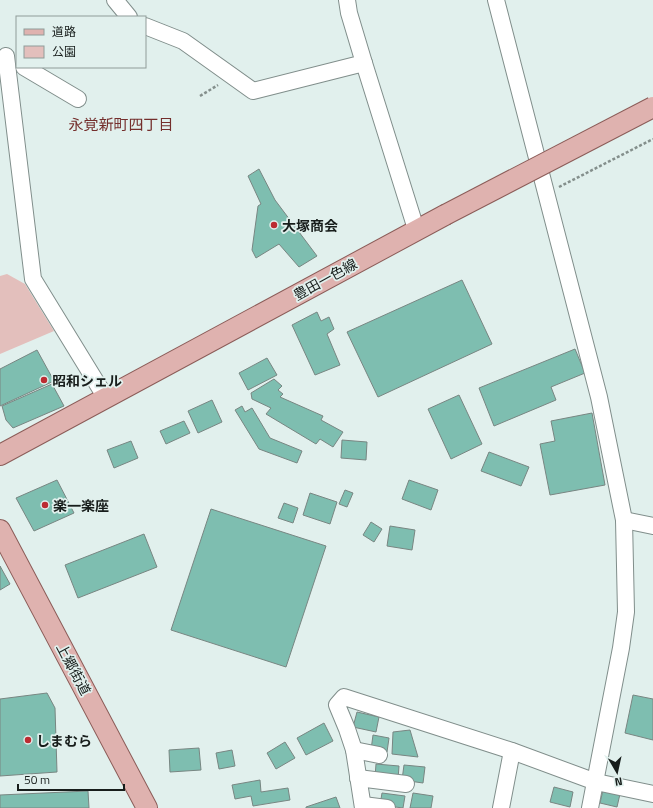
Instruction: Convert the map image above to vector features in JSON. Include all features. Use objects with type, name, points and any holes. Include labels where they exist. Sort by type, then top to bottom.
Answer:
[{"type":"main road","name":"豊田一色線","points":[[0,455],[416,230],[653,108]]},
{"type":"main road","name":"上郷街道","points":[[0,530],[147,808]]},
{"type":"street","points":[[115,0],[127,16]]},
{"type":"street","points":[[347,0],[349,13],[416,230]]},
{"type":"street","points":[[496,0],[599,396],[624,520],[626,612],[621,648],[590,808]]},
{"type":"street","points":[[146,26],[183,41],[253,91],[364,63]]},
{"type":"street","points":[[8,57],[33,279],[106,398]]},
{"type":"street","points":[[26,68],[78,99]]},
{"type":"street","points":[[624,520],[653,526]]},
{"type":"street","points":[[387,808],[363,806],[354,750],[337,705],[344,697],[512,751],[596,782],[653,794]]},
{"type":"street","points":[[354,750],[379,755]]},
{"type":"street","points":[[501,808],[512,751]]},
{"type":"street","points":[[358,778],[406,784]]},
{"type":"path","points":[[200,96],[232,76]]},
{"type":"path","points":[[547,194],[653,139]]},
{"type":"green space","points":[[7,274],[25,284],[54,331],[0,354],[0,276]]},
{"type":"building","name":"大塚商会","points":[[259,169],[275,200],[317,256],[299,267],[279,244],[256,258],[252,250],[258,206],[261,204],[248,176]]},
{"type":"building","points":[[462,280],[492,344],[378,397],[347,332]]},
{"type":"building","points":[[317,312],[321,321],[329,317],[334,329],[327,334],[340,365],[315,375],[292,325]]},
{"type":"building","points":[[575,349],[585,373],[551,387],[556,400],[494,426],[479,388]]},
{"type":"building","points":[[37,350],[54,381],[0,406],[0,369]]},
{"type":"building","points":[[267,358],[277,375],[248,390],[239,373]]},
{"type":"building","points":[[274,379],[282,386],[278,390],[283,394],[280,397],[323,416],[321,420],[343,432],[333,447],[320,439],[316,444],[266,414],[271,408],[252,399],[251,393]]},
{"type":"building","points":[[52,384],[64,406],[13,428],[6,420],[2,406]]},
{"type":"building","points":[[459,395],[482,444],[451,459],[428,409]]},
{"type":"building","points":[[212,400],[222,422],[198,433],[188,411]]},
{"type":"building","points":[[242,406],[245,412],[252,408],[270,438],[302,451],[297,463],[259,449],[235,410]]},
{"type":"building","points":[[592,413],[605,485],[550,495],[540,444],[555,441],[551,421]]},
{"type":"building","points":[[184,421],[190,433],[166,444],[160,431]]},
{"type":"building","points":[[342,440],[367,442],[366,460],[341,458]]},
{"type":"building","points":[[131,441],[138,458],[114,468],[107,450]]},
{"type":"building","points":[[489,452],[529,467],[521,486],[481,471]]},
{"type":"building","name":"楽一楽座","points":[[57,480],[74,513],[34,531],[16,498]]},
{"type":"building","points":[[409,480],[438,490],[431,510],[402,499]]},
{"type":"building","points":[[345,490],[353,493],[347,507],[339,504]]},
{"type":"building","points":[[310,493],[337,502],[330,524],[303,515]]},
{"type":"building","points":[[284,503],[298,508],[293,523],[278,518]]},
{"type":"building","points":[[211,509],[326,546],[286,667],[171,630]]},
{"type":"building","points":[[371,522],[382,529],[374,542],[363,535]]},
{"type":"building","points":[[390,526],[415,530],[412,550],[387,546]]},
{"type":"building","points":[[144,534],[157,567],[78,598],[65,565]]},
{"type":"building","points":[[0,566],[10,584],[0,590]]},
{"type":"building","name":"しまむら","points":[[47,693],[55,708],[57,772],[0,776],[0,699]]},
{"type":"building","points":[[633,695],[653,699],[653,740],[625,733]]},
{"type":"building","points":[[357,712],[379,717],[376,732],[353,727]]},
{"type":"building","points":[[324,723],[333,741],[306,755],[297,738]]},
{"type":"building","points":[[410,730],[418,757],[392,754],[393,732]]},
{"type":"building","points":[[373,735],[389,738],[387,752],[371,750]]},
{"type":"building","points":[[285,742],[295,758],[276,769],[267,753]]},
{"type":"building","points":[[199,748],[201,770],[170,772],[169,750]]},
{"type":"building","points":[[232,750],[235,766],[219,769],[216,753]]},
{"type":"building","points":[[376,764],[399,766],[398,779],[375,777]]},
{"type":"building","points":[[404,765],[425,767],[423,783],[402,780]]},
{"type":"building","points":[[260,780],[261,792],[288,788],[290,800],[253,806],[251,796],[235,799],[232,785]]},
{"type":"building","points":[[554,787],[573,792],[570,807],[550,802]]},
{"type":"building","points":[[603,790],[620,794],[617,807],[600,803]]},
{"type":"building","points":[[88,791],[89,808],[0,808],[0,795]]},
{"type":"building","points":[[382,793],[405,796],[403,808],[380,805]]},
{"type":"building","points":[[413,793],[433,796],[431,808],[410,808]]},
{"type":"building","points":[[336,797],[340,808],[306,808],[306,807]]},
{"type":"place","name":"大塚商会","points":[[274,225]]},
{"type":"place","name":"昭和シェル","points":[[44,380]]},
{"type":"place","name":"楽一楽座","points":[[45,505]]},
{"type":"place","name":"しまむら","points":[[28,740]]},
{"type":"district","name":"永覚新町四丁目","points":[[121,124]]}]
